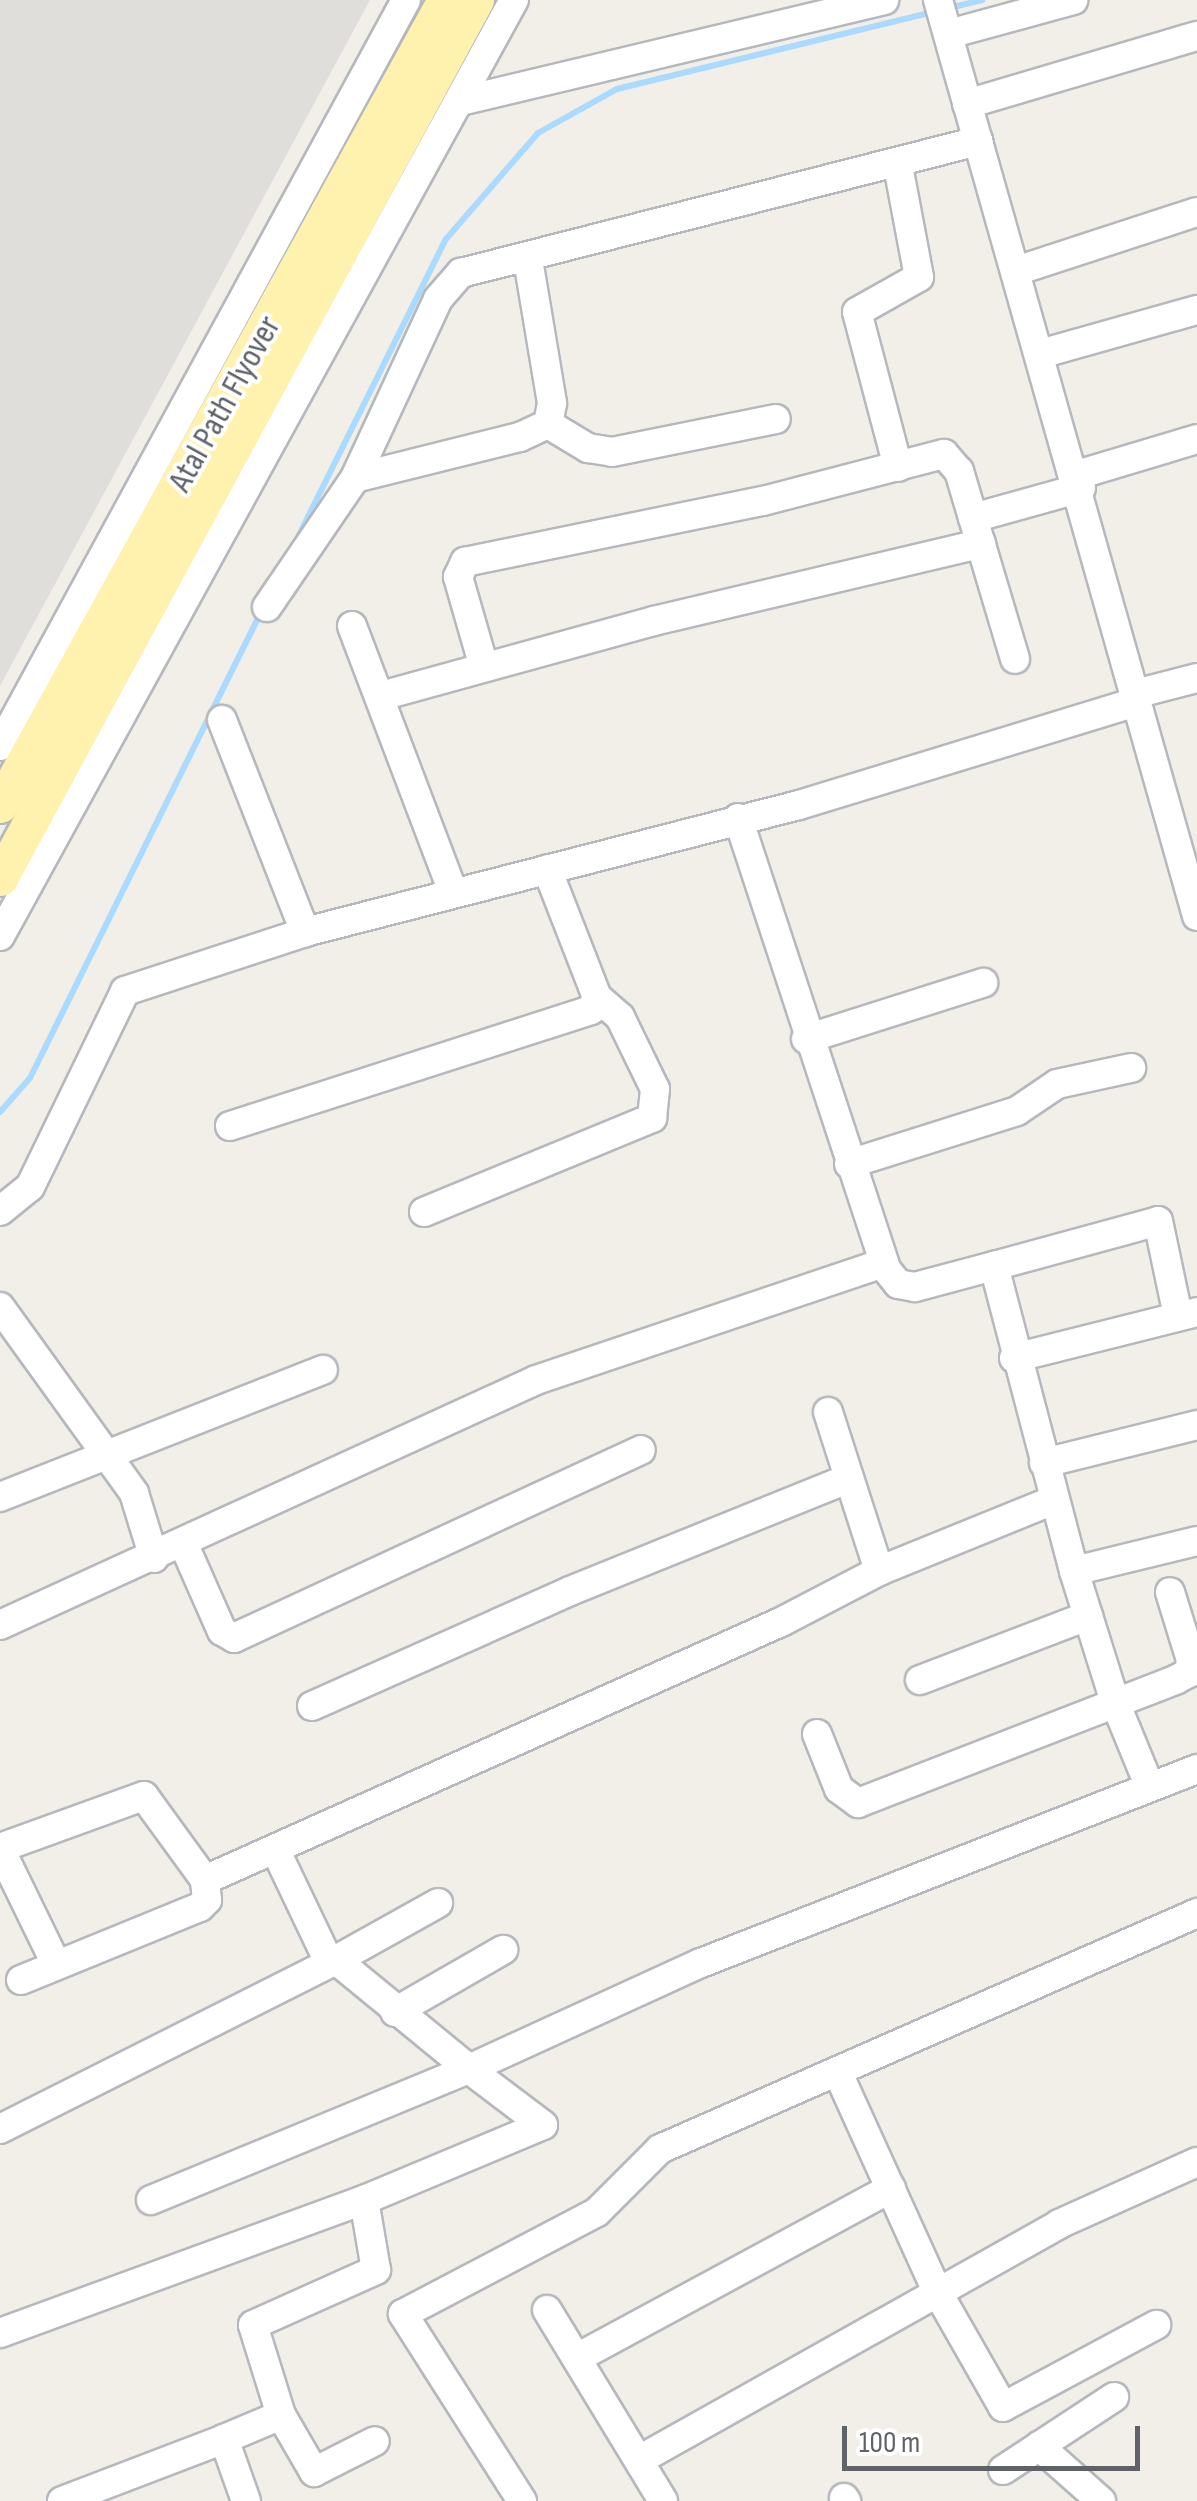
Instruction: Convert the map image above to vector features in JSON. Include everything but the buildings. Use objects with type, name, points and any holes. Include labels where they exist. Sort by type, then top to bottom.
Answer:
[{"type":"main road","name":"Atal Path Flyover","points":[[0,805],[445,0]]},
{"type":"main road","name":"Atal Path Flyover","points":[[0,878],[476,0]]},
{"type":"main road","points":[[47,792],[84,782]]},
{"type":"street","points":[[0,746],[406,0]]},
{"type":"street","points":[[0,936],[514,0]]},
{"type":"street","points":[[461,102],[884,0]]},
{"type":"street","points":[[938,0],[1079,482],[1135,698],[1188,846],[1197,916]]},
{"type":"street","points":[[948,34],[1073,0]]},
{"type":"street","points":[[967,104],[1197,36]]},
{"type":"street","points":[[267,608],[355,478],[446,286],[468,270],[528,260],[978,142]]},
{"type":"street","points":[[898,166],[919,276],[857,312],[898,466]]},
{"type":"street","points":[[1016,271],[1197,212]]},
{"type":"street","points":[[528,260],[552,403],[548,424]]},
{"type":"street","points":[[1040,354],[1197,310]]},
{"type":"street","points":[[548,424],[588,448],[612,452],[776,420]]},
{"type":"street","points":[[355,478],[520,437],[548,424]]},
{"type":"street","points":[[382,696],[977,531],[1079,482],[1197,439]]},
{"type":"street","points":[[484,667],[458,572],[466,562],[950,457],[977,531],[1015,659]]},
{"type":"street","points":[[352,626],[382,696],[453,892]]},
{"type":"street","points":[[0,1211],[30,1187],[126,992],[305,932],[738,818],[1197,678]]},
{"type":"street","points":[[222,720],[305,932]]},
{"type":"street","points":[[738,818],[806,1039],[883,1263],[904,1287],[1158,1221],[1188,1314],[1014,1358]]},
{"type":"street","points":[[424,1212],[652,1118],[655,1089],[620,1017],[597,997],[547,869]]},
{"type":"street","points":[[806,1039],[983,984]]},
{"type":"street","points":[[230,1126],[584,1012],[597,997]]},
{"type":"street","points":[[849,1164],[1017,1110],[1058,1084],[1131,1068]]},
{"type":"street","points":[[0,1625],[170,1551],[536,1380],[883,1263]]},
{"type":"street","points":[[994,1266],[1014,1358],[1074,1571],[1115,1702],[1149,1784]]},
{"type":"street","points":[[0,1307],[108,1450],[222,1631],[234,1638],[641,1450]]},
{"type":"street","points":[[0,1497],[108,1450],[323,1370]]},
{"type":"street","points":[[828,1412],[879,1572]]},
{"type":"street","points":[[1044,1463],[1197,1425]]},
{"type":"street","points":[[312,1706],[570,1590],[849,1478]]},
{"type":"street","points":[[204,1880],[781,1622],[879,1572],[1054,1500]]},
{"type":"street","points":[[1074,1571],[1197,1541]]},
{"type":"street","points":[[818,1734],[840,1789],[858,1803],[1189,1673],[1191,1660],[1170,1592]]},
{"type":"street","points":[[920,1680],[1088,1616]]},
{"type":"street","points":[[151,2200],[469,2069],[702,1963],[1197,1768]]},
{"type":"street","points":[[21,1980],[200,1908],[207,1900],[204,1880],[144,1796],[0,1848],[56,1964]]},
{"type":"street","points":[[0,2333],[364,2200],[543,2125],[333,1961],[275,1848]]},
{"type":"street","points":[[0,2129],[333,1961],[438,1903]]},
{"type":"street","points":[[522,2501],[403,2314],[597,2212],[660,2149],[838,2074],[1197,1912]]},
{"type":"street","points":[[396,2012],[504,1950]]},
{"type":"street","points":[[838,2074],[938,2293],[1003,2407],[1156,2325]]},
{"type":"street","points":[[641,2459],[1059,2224],[1194,2171]]},
{"type":"street","points":[[577,2358],[890,2188]]},
{"type":"street","points":[[364,2200],[376,2270],[254,2325],[281,2415],[314,2472],[375,2440]]},
{"type":"street","points":[[547,2310],[663,2501]]},
{"type":"street","points":[[1003,2470],[1114,2398]]},
{"type":"street","points":[[62,2501],[281,2415]]},
{"type":"street","points":[[224,2439],[246,2501]]},
{"type":"street","points":[[1039,2446],[1100,2501]]},
{"type":"shaded area","points":[[0,0],[370,0],[0,686]]},
{"type":"waterway","points":[[957,6],[982,0]]},
{"type":"waterway","points":[[294,545],[446,239],[538,133],[617,89],[928,13]]},
{"type":"waterway","points":[[0,1112],[30,1078],[262,610]]}]
